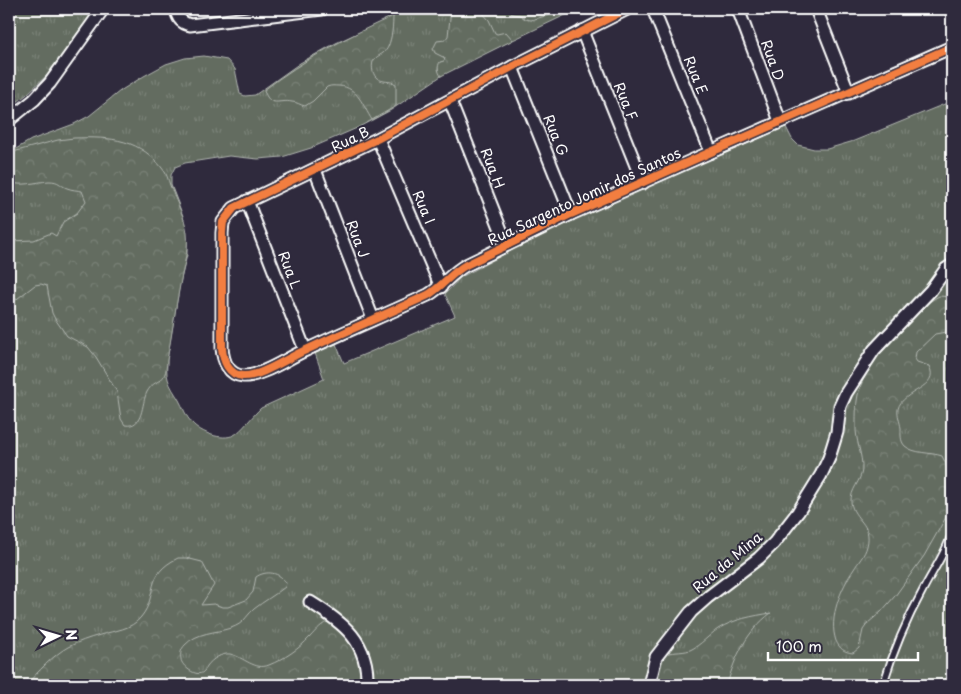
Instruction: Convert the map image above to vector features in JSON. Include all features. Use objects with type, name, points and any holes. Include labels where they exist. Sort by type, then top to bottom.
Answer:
[{"type":"street","points":[[9,120],[34,100],[50,83],[103,9]]},
{"type":"street","points":[[176,12],[181,21],[186,24],[196,25],[322,9]]},
{"type":"street","name":"Rua B","points":[[234,372],[225,363],[222,348],[222,233],[223,222],[234,208],[378,139],[512,67],[627,9]]},
{"type":"street","name":"Rua E","points":[[653,9],[710,152]]},
{"type":"street","name":"Rua D","points":[[738,9],[780,121]]},
{"type":"street","points":[[816,9],[849,93]]},
{"type":"street","name":"Rua F","points":[[582,31],[643,183]]},
{"type":"street","name":"Rua Sargento Jomir dos Santos","points":[[234,372],[243,376],[256,374],[428,295],[441,287],[460,268],[572,214],[952,47]]},
{"type":"street","name":"Rua G","points":[[512,67],[572,214]]},
{"type":"street","name":"Rua H","points":[[450,101],[507,246]]},
{"type":"street","name":"Rua I","points":[[378,139],[441,287]]},
{"type":"street","name":"Rua J","points":[[315,170],[372,320]]},
{"type":"street","name":"Rua L","points":[[247,201],[305,350]]},
{"type":"street","name":"Rua da Mina","points":[[650,685],[656,657],[691,612],[759,558],[774,543],[798,512],[830,458],[840,406],[846,393],[874,350],[952,265]]},
{"type":"street","points":[[310,602],[341,622],[356,641],[366,663],[367,685]]},
{"type":"lane","points":[[883,685],[906,622],[938,563],[952,532]]},
{"type":"green space","points":[[9,9],[95,9],[47,75],[9,108]]},
{"type":"green space","points":[[410,9],[578,9],[444,74],[391,110],[357,128],[311,148],[282,157],[258,159],[229,156],[185,163],[175,167],[171,175],[171,185],[183,216],[187,255],[180,283],[167,360],[167,377],[190,421],[196,427],[212,435],[229,437],[234,435],[261,408],[324,379],[315,353],[336,344],[344,363],[455,316],[445,294],[461,277],[546,232],[786,127],[792,139],[798,145],[814,149],[827,149],[854,141],[952,101],[952,261],[948,264],[952,272],[952,685],[9,685],[9,153],[31,140],[74,124],[89,116],[120,91],[166,64],[185,58],[204,56],[227,60],[235,69],[240,94],[245,96],[255,95],[300,63],[336,43]]},
{"type":"green space","points":[[451,9],[479,9],[489,20],[495,33],[506,32],[513,40],[441,76],[438,65],[445,58],[435,53],[433,49],[437,41],[445,40],[448,36]]},
{"type":"green space","points":[[509,9],[557,9],[549,15],[531,20],[512,14]]},
{"type":"green space","points":[[393,16],[392,32],[388,47],[375,59],[372,66],[376,78],[396,84],[396,106],[372,120],[359,98],[346,87],[327,87],[305,106],[287,101],[275,102],[266,96],[264,90],[310,58]]},
{"type":"green space","points":[[74,138],[113,139],[135,146],[146,152],[165,172],[186,227],[186,253],[165,374],[163,378],[150,387],[139,419],[131,425],[125,425],[121,419],[117,392],[96,357],[88,347],[67,336],[55,319],[52,313],[47,286],[35,285],[9,305],[9,241],[34,240],[51,233],[56,236],[63,222],[77,213],[86,201],[82,191],[69,189],[55,182],[24,184],[9,182],[9,153],[58,140]]},
{"type":"green space","points":[[939,296],[952,297],[952,331],[935,334],[916,352],[915,359],[917,362],[929,366],[930,379],[926,384],[906,397],[898,409],[898,413],[902,440],[905,446],[918,452],[942,456],[950,479],[952,495],[950,510],[924,556],[895,596],[863,630],[859,648],[850,653],[843,650],[836,641],[834,623],[840,594],[865,552],[868,538],[865,527],[855,513],[851,502],[852,493],[862,470],[856,431],[858,395],[863,380],[881,352],[905,324],[929,302]]},
{"type":"green space","points":[[178,558],[202,562],[214,585],[201,605],[214,604],[228,607],[246,600],[253,592],[256,577],[264,573],[277,574],[286,583],[285,587],[254,609],[239,624],[231,628],[201,635],[185,645],[181,652],[181,659],[190,670],[200,673],[214,659],[227,654],[254,665],[269,665],[296,650],[327,622],[345,633],[351,640],[361,665],[364,685],[26,685],[51,660],[68,647],[128,627],[137,621],[146,609],[160,571]]},
{"type":"green space","points":[[771,613],[755,628],[743,645],[727,685],[651,685],[662,655],[690,650],[718,629],[737,620]]},
{"type":"cycle path","points":[[627,9],[512,67],[377,139],[234,208],[223,222],[222,233],[222,348],[225,362],[230,370],[243,376],[266,370],[299,353],[428,295],[466,265],[571,214],[952,47]]}]
